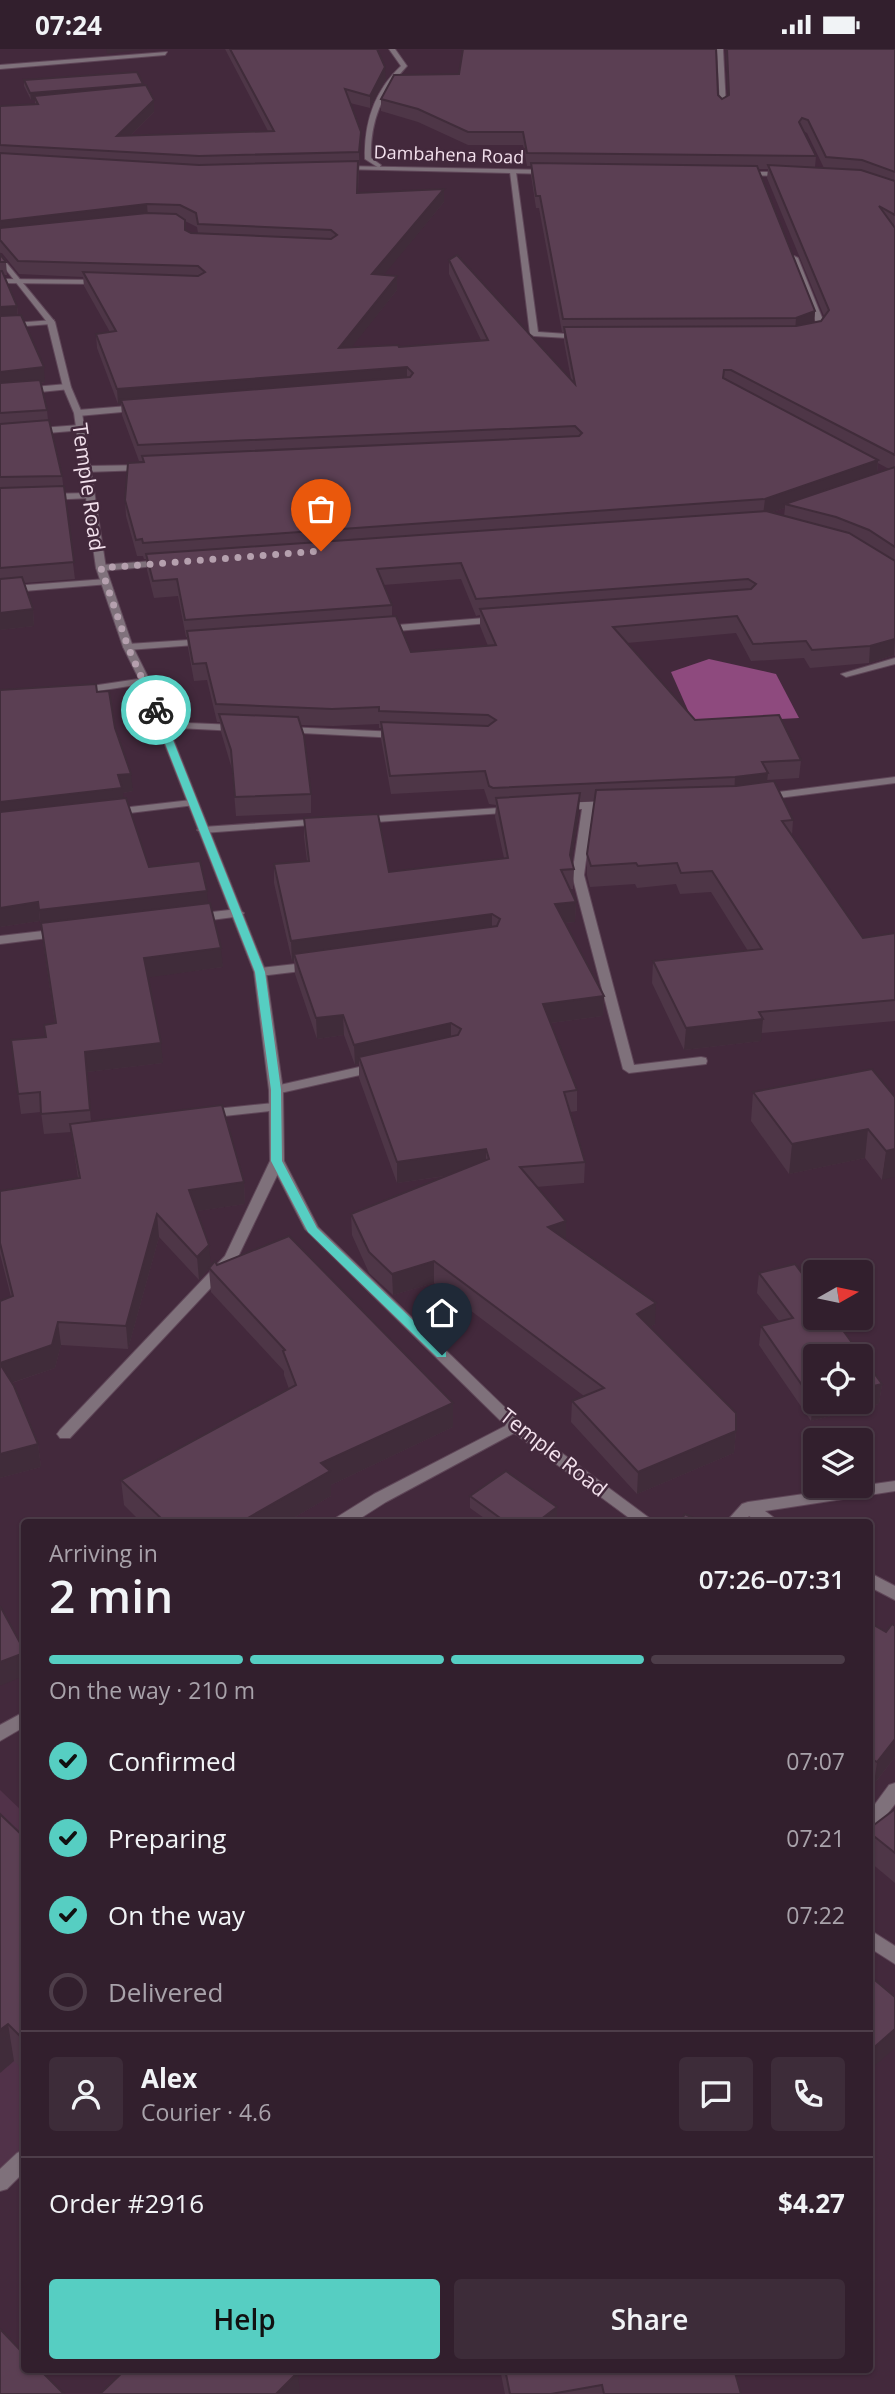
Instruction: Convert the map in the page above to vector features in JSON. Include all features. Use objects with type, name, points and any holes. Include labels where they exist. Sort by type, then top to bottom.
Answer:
[{"type":"street","points":[[379,166],[368,159],[367,149],[377,102],[389,78],[404,66],[393,49]]},
{"type":"street","points":[[720,49],[723,107]]},
{"type":"street","points":[[0,67],[165,53]]},
{"type":"street","name":"Dambahena Road","points":[[339,168],[379,166],[431,171],[554,172]]},
{"type":"street","points":[[513,172],[534,334],[593,337]]},
{"type":"street","points":[[732,174],[798,174]]},
{"type":"street","points":[[760,174],[765,187]]},
{"type":"street","points":[[790,250],[821,325],[815,332],[805,334]]},
{"type":"street","name":"Temple Road","points":[[0,257],[51,322],[67,387],[78,412],[88,496],[101,568],[128,647],[145,681],[191,803],[239,913],[260,972],[276,1090],[274,1107],[277,1161],[312,1229],[515,1426],[643,1519]]},
{"type":"street","points":[[0,281],[19,279],[116,282]]},
{"type":"street","points":[[0,326],[51,322]]},
{"type":"street","points":[[0,393],[67,387]]},
{"type":"street","points":[[78,412],[147,407]]},
{"type":"street","points":[[0,433],[80,428]]},
{"type":"street","points":[[86,469],[156,466]]},
{"type":"street","points":[[38,497],[88,496]]},
{"type":"street","points":[[101,568],[183,561]]},
{"type":"street","points":[[0,590],[106,582]]},
{"type":"street","points":[[369,630],[504,620]]},
{"type":"street","points":[[128,647],[222,641]]},
{"type":"street","points":[[846,674],[895,661]]},
{"type":"street","points":[[66,693],[145,681]]},
{"type":"street","points":[[162,725],[243,728]]},
{"type":"street","points":[[271,730],[407,735]]},
{"type":"street","points":[[747,799],[895,780]]},
{"type":"street","points":[[95,815],[191,803]]},
{"type":"street","points":[[547,807],[628,804]]},
{"type":"street","points":[[588,805],[578,875],[629,1069],[701,1061]]},
{"type":"street","points":[[355,820],[520,809]]},
{"type":"street","points":[[203,830],[327,822]]},
{"type":"street","points":[[186,919],[239,913]]},
{"type":"street","points":[[0,940],[69,932]]},
{"type":"street","points":[[260,972],[330,964]]},
{"type":"street","points":[[276,1090],[398,1062]]},
{"type":"street","points":[[191,1116],[274,1107]]},
{"type":"street","points":[[65,1434],[230,1258],[277,1161]]},
{"type":"street","points":[[346,1519],[380,1497],[515,1426]]},
{"type":"street","points":[[737,1519],[748,1508],[895,1486]]},
{"type":"street","points":[[748,1508],[766,1519]]},
{"type":"street","points":[[873,1581],[895,1594]]},
{"type":"street","points":[[0,1734],[21,1721]]},
{"type":"street","points":[[873,1820],[895,1790]]},
{"type":"street","points":[[873,1940],[895,1956]]},
{"type":"street","points":[[0,2182],[21,2162]]},
{"type":"shaded area","points":[[709,659],[776,674],[799,718],[694,724],[671,672]]},
{"type":"shaded area","points":[[0,1790],[21,1810],[21,2149],[0,2169]]},
{"type":"building","points":[[230,49],[377,49],[385,67],[370,96],[345,89],[361,132],[359,152],[199,156],[0,145],[0,106],[38,104],[34,96],[146,85],[154,100],[117,136],[274,131]]},
{"type":"building","points":[[463,49],[716,49],[718,95],[722,99],[729,95],[727,49],[895,49],[895,172],[862,160],[826,157],[808,120],[802,118],[799,122],[816,156],[527,153],[523,132],[468,132],[418,109],[381,99],[394,75],[459,74]]},
{"type":"building","points":[[137,72],[143,84],[30,93],[24,80]]},
{"type":"building","points":[[0,153],[199,165],[358,161],[357,193],[444,189],[372,274],[397,276],[339,348],[399,347],[488,340],[449,260],[457,255],[575,384],[564,327],[796,326],[821,321],[829,310],[768,165],[861,170],[895,181],[895,215],[879,206],[895,228],[895,455],[731,370],[724,370],[723,378],[878,460],[765,499],[143,543],[142,539],[136,540],[125,500],[128,463],[144,462],[142,456],[579,436],[582,433],[575,426],[138,445],[121,400],[410,377],[413,373],[407,367],[117,389],[96,334],[116,331],[83,272],[198,276],[205,272],[198,266],[18,261],[0,240],[0,228],[147,213],[176,214],[185,220],[185,230],[191,233],[331,239],[337,235],[331,230],[198,224],[196,213],[180,205],[147,204],[0,221]]},
{"type":"building","points":[[531,163],[757,166],[815,311],[796,318],[563,319],[540,196],[536,196]]},
{"type":"building","points":[[2,271],[17,306],[0,307]]},
{"type":"building","points":[[21,315],[44,367],[0,372],[0,316]]},
{"type":"building","points":[[40,380],[47,410],[0,413],[0,383]]},
{"type":"building","points":[[49,420],[62,476],[0,477],[0,424]]},
{"type":"building","points":[[895,467],[895,547],[869,530],[836,517],[785,504]]},
{"type":"building","points":[[64,486],[74,562],[0,568],[0,488]]},
{"type":"building","points":[[766,511],[849,533],[895,561],[895,639],[870,646],[812,650],[806,641],[753,644],[737,616],[613,627],[695,720],[779,715],[801,760],[762,762],[768,773],[735,777],[493,788],[489,786],[485,771],[390,776],[381,722],[488,726],[496,720],[488,715],[379,711],[379,707],[332,709],[216,704],[206,663],[193,664],[187,631],[396,616],[411,652],[496,645],[480,609],[751,589],[756,584],[748,579],[476,599],[461,563],[377,569],[392,605],[185,620],[177,579],[153,581],[146,554]]},
{"type":"building","points":[[22,577],[33,609],[0,613],[0,579]]},
{"type":"building","points":[[96,684],[97,692],[109,691],[115,728],[131,774],[118,775],[122,788],[0,802],[0,690]]},
{"type":"building","points":[[219,714],[298,717],[304,736],[311,794],[235,797],[231,750]]},
{"type":"building","points":[[774,781],[793,820],[782,821],[863,938],[895,933],[895,1000],[759,1012],[763,1019],[686,1028],[653,961],[762,949],[712,871],[681,873],[677,863],[591,866],[587,854],[596,790],[736,786]]},
{"type":"building","points":[[580,793],[570,855],[574,869],[561,870],[576,902],[555,904],[604,996],[543,1004],[577,1090],[564,1092],[585,1162],[520,1167],[566,1221],[548,1227],[656,1303],[637,1314],[736,1413],[736,1431],[638,1472],[572,1401],[604,1388],[434,1261],[392,1274],[369,1252],[351,1214],[489,1159],[486,1149],[397,1162],[359,1057],[458,1035],[461,1029],[451,1023],[354,1045],[343,1015],[316,1018],[294,954],[497,926],[500,919],[492,914],[291,941],[274,864],[309,861],[304,818],[378,814],[389,872],[508,858],[496,798]]},
{"type":"building","points":[[126,798],[149,867],[200,861],[207,891],[39,910],[38,902],[0,908],[0,812]]},
{"type":"building","points":[[210,903],[221,948],[144,958],[161,1043],[85,1052],[90,1110],[41,1114],[40,1092],[18,1094],[11,1040],[46,1037],[44,1025],[56,1023],[41,923]]},
{"type":"building","points":[[872,1069],[895,1097],[895,1149],[886,1151],[868,1129],[792,1144],[753,1092]]},
{"type":"building","points":[[222,1105],[244,1182],[189,1190],[209,1245],[197,1257],[157,1214],[126,1326],[58,1322],[52,1345],[0,1363],[0,1301],[13,1296],[0,1243],[0,1191],[80,1178],[70,1124]]},
{"type":"building","points":[[289,1236],[453,1403],[321,1463],[330,1471],[246,1519],[162,1519],[121,1480],[296,1385],[283,1351],[285,1350],[209,1268],[215,1261],[217,1265]]},
{"type":"building","points":[[795,1264],[803,1275],[803,1330],[843,1330],[853,1344],[803,1344],[803,1387],[761,1326],[793,1318],[759,1273]]},
{"type":"building","points":[[0,1364],[14,1386],[38,1444],[0,1454]]},
{"type":"building","points":[[873,1372],[882,1384],[873,1386]]},
{"type":"building","points":[[506,1471],[557,1507],[541,1519],[502,1519],[470,1496]]},
{"type":"building","points":[[0,1606],[21,1644],[21,1654],[0,1662]]},
{"type":"building","points":[[892,1624],[895,1626],[895,1739],[877,1762],[873,1760],[873,1625],[886,1632]]},
{"type":"building","points":[[895,1809],[895,1853],[873,1835],[873,1826]]},
{"type":"building","points":[[0,1814],[21,1834],[21,2037],[8,2024],[0,2030]]},
{"type":"building","points":[[873,1979],[895,1997],[895,2029],[873,2048]]},
{"type":"building","points":[[0,2329],[21,2351],[21,2373],[43,2373],[64,2394],[0,2394]]},
{"type":"building","points":[[122,2373],[297,2373],[276,2394],[100,2394]]},
{"type":"building","points":[[506,2373],[735,2373],[741,2394],[604,2394],[602,2385],[551,2394],[510,2394]]},
{"type":"way so far","points":[[156,710],[128,647],[101,568],[321,551]]},
{"type":"route","points":[[156,710],[191,803],[239,913],[260,972],[276,1090],[274,1107],[277,1161],[312,1229],[442,1355]]}]
